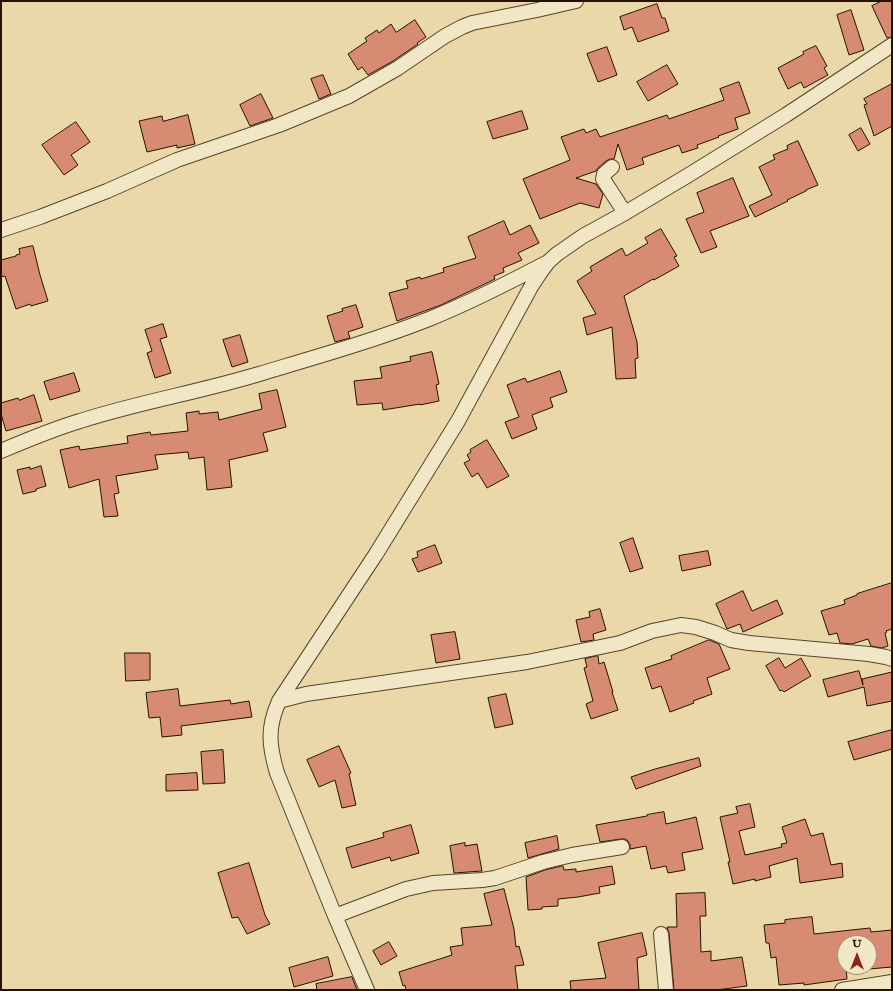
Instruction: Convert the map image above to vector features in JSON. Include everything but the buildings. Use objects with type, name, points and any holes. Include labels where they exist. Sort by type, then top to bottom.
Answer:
[{"type":"street","points":[[1,230],[40,217],[107,191],[176,160],[279,124],[349,96],[398,68],[452,32],[472,23],[576,1]]},
{"type":"street","points":[[367,990],[335,916],[277,773],[270,741],[274,712],[279,701],[376,554],[450,434],[532,285],[548,262],[583,236],[687,176],[779,119],[892,45]]},
{"type":"street","points":[[612,167],[604,174],[603,179],[624,213]]},
{"type":"street","points":[[1,451],[80,421],[135,405],[257,375],[390,334],[495,289],[548,262]]},
{"type":"street","points":[[279,701],[306,694],[527,662],[620,643],[652,631],[682,625],[696,627],[732,640],[749,643],[869,654],[892,659]]},
{"type":"street","points":[[335,916],[406,889],[433,883],[495,878],[543,862],[572,855],[622,847]]},
{"type":"street","points":[[661,934],[666,990]]},
{"type":"street","points":[[842,990],[892,982]]}]
